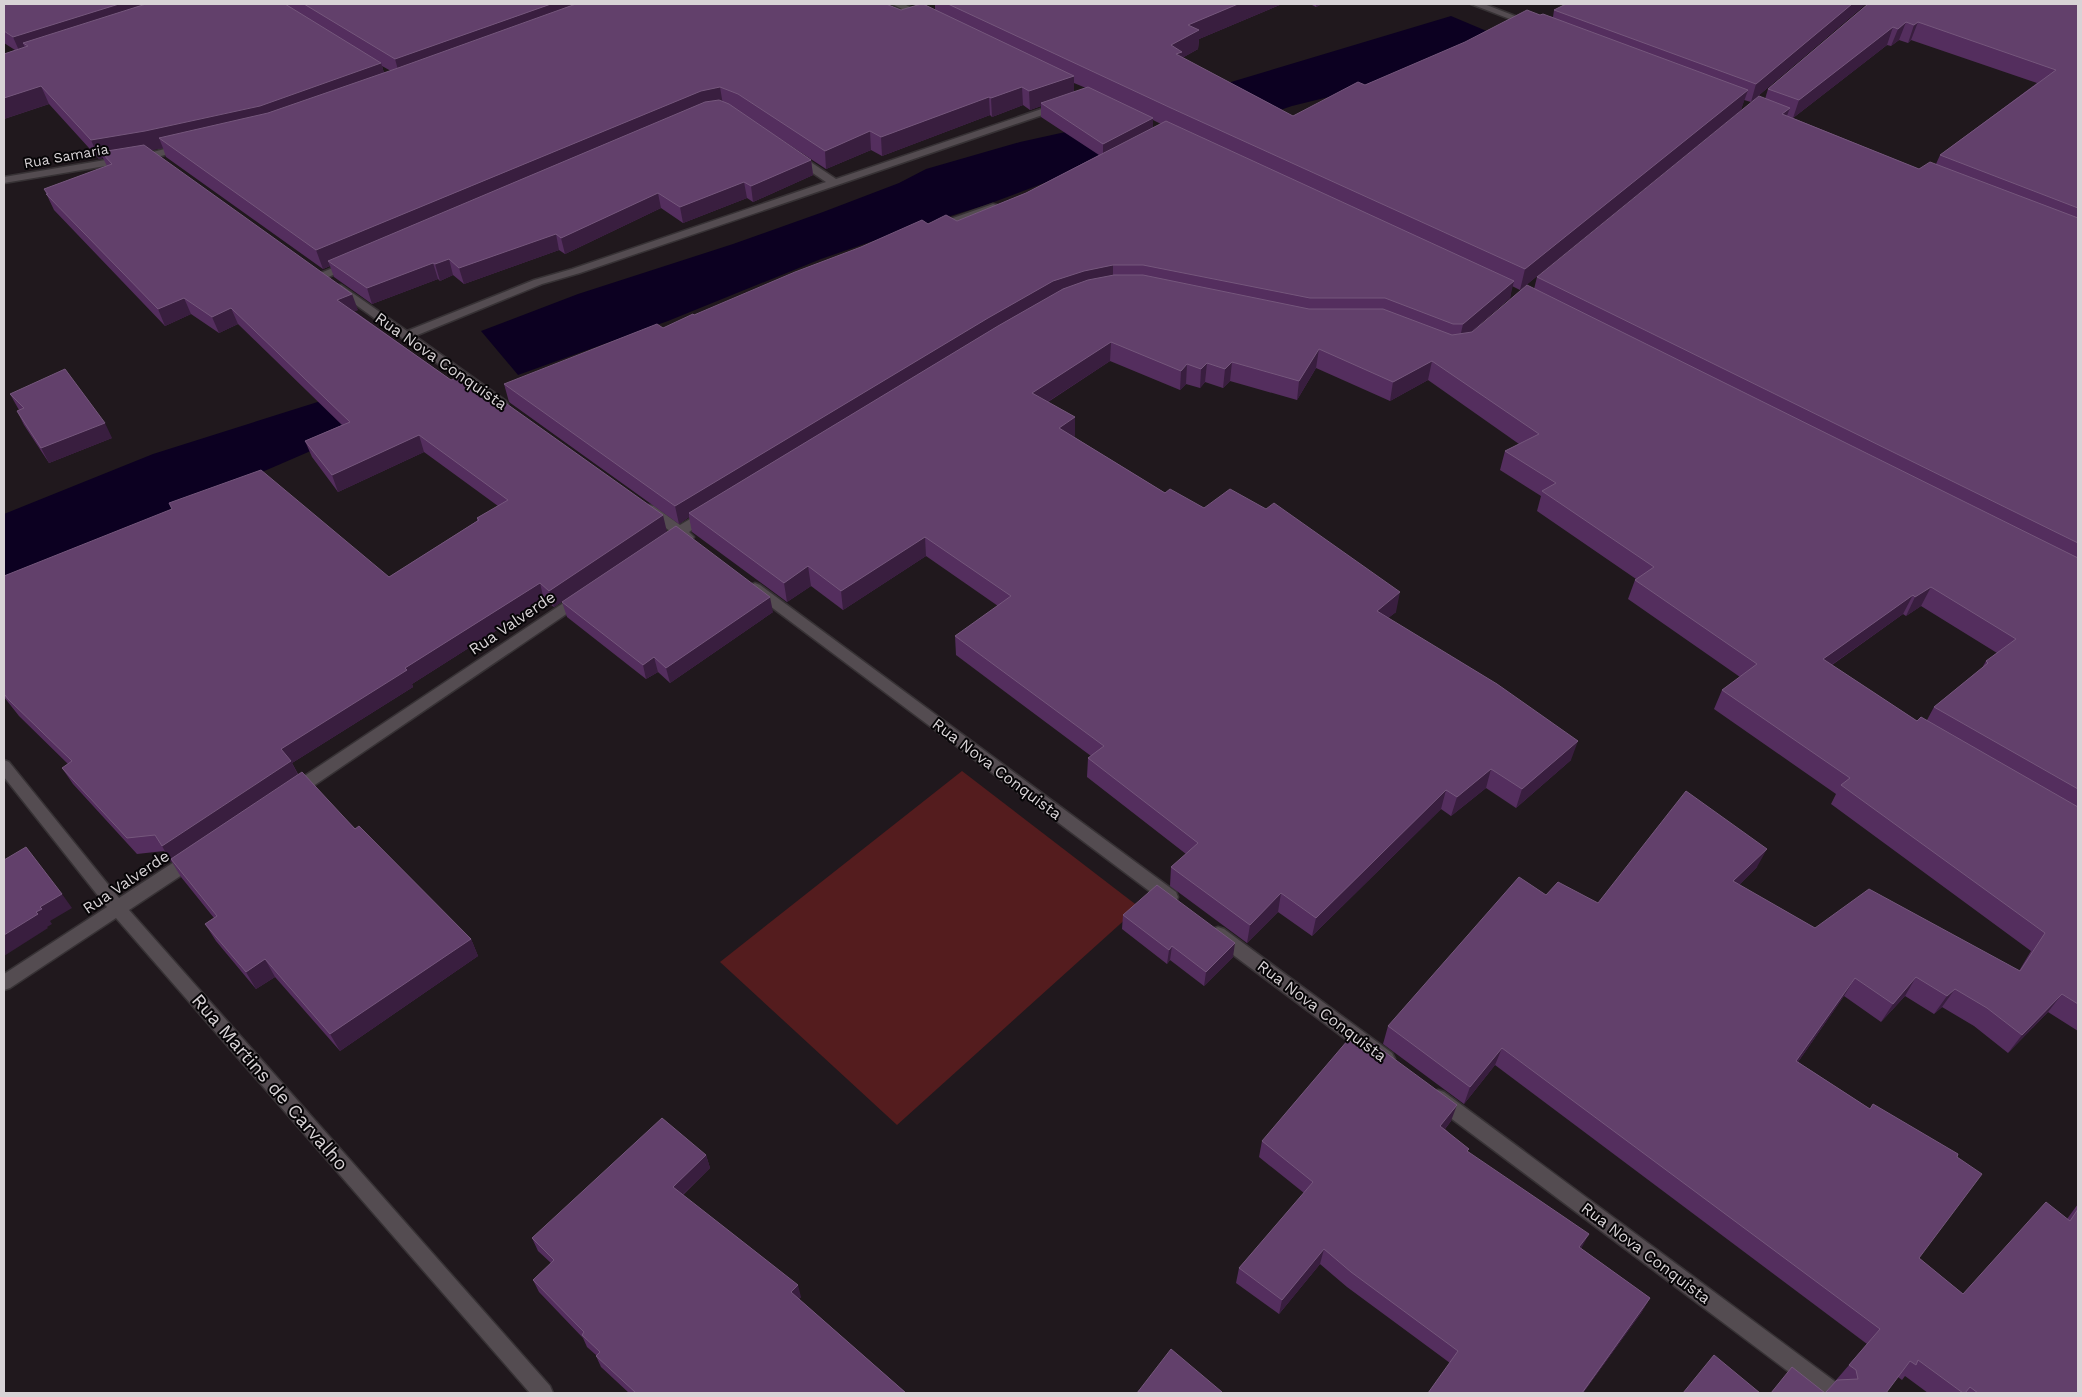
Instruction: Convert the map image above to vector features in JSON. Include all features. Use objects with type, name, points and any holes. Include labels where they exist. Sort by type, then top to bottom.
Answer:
[{"type":"street","points":[[897,4],[932,20]]},
{"type":"street","points":[[1476,4],[1541,28]]},
{"type":"street","points":[[406,336],[538,282],[576,271],[1070,102]]},
{"type":"street","name":"Rua Samaria","points":[[4,180],[153,155],[198,144]]},
{"type":"street","points":[[785,149],[834,182]]},
{"type":"street","points":[[153,155],[169,166]]},
{"type":"street","points":[[927,230],[1007,202]]},
{"type":"street","name":"Rua Nova Conquista","points":[[358,260],[318,273],[406,336],[500,398],[512,411]]},
{"type":"street","points":[[639,503],[695,543]]},
{"type":"street","points":[[655,548],[722,506]]},
{"type":"street","name":"Rua Nova Conquista","points":[[743,579],[1181,906]]},
{"type":"street","name":"Rua Valverde","points":[[283,798],[597,587]]},
{"type":"street","name":"Rua Martins de Carvalho","points":[[4,766],[118,909],[544,1393]]},
{"type":"street","name":"Rua Valverde","points":[[4,983],[209,848]]},
{"type":"street","name":"Rua Nova Conquista","points":[[1205,924],[1396,1066]]},
{"type":"street","name":"Rua Nova Conquista","points":[[1428,1090],[1834,1393]]},
{"type":"shaded area","points":[[1451,16],[1489,32],[1417,70],[1353,91],[1292,106],[1242,123],[1221,85]]},
{"type":"shaded area","points":[[1079,129],[1138,137],[1052,180],[986,205],[821,259],[668,321],[518,375],[481,331],[578,294],[733,244],[823,212],[899,183],[926,169],[1020,142]]},
{"type":"shaded area","points":[[416,364],[313,450],[4,584],[4,514],[153,454],[343,394]]},
{"type":"shaded area","points":[[962,771],[1139,907],[897,1125],[720,962]]},
{"type":"building","points":[[4,4],[119,4],[13,37],[4,31]]},
{"type":"building","points":[[146,4],[285,4],[381,63],[260,106],[145,131],[91,140],[41,86],[4,98],[4,54],[28,46],[23,43]]},
{"type":"building","points":[[304,4],[551,4],[395,59]]},
{"type":"building","points":[[576,4],[886,4],[901,10],[923,4],[1074,76],[1029,91],[1022,87],[991,98],[989,97],[881,137],[870,131],[825,151],[738,94],[720,87],[701,91],[316,250],[159,138],[268,113]]},
{"type":"building","points":[[948,4],[1238,4],[1188,25],[1199,30],[1171,45],[1182,52],[1176,54],[1293,116],[1358,82],[1365,85],[1465,42],[1527,10],[1540,15],[1543,14],[1748,90],[1525,269]]},
{"type":"building","points":[[1566,4],[1852,4],[1756,84],[1554,10]]},
{"type":"building","points":[[1868,4],[2078,4],[2078,208],[1940,155],[2056,70],[1918,22],[1914,25],[1906,22],[1898,29],[1893,27],[1799,100],[1768,89]]},
{"type":"building","points":[[1088,87],[1153,118],[1103,144],[1041,103]]},
{"type":"building","points":[[1759,96],[1790,108],[1782,114],[1919,169],[1930,162],[2078,218],[2078,543],[1537,277]]},
{"type":"building","points":[[719,100],[729,104],[811,160],[751,186],[744,182],[680,207],[658,193],[561,238],[556,234],[459,268],[449,259],[433,263],[367,288],[328,261],[705,102]]},
{"type":"building","points":[[1166,121],[1514,281],[1463,324],[1453,324],[1385,298],[1310,298],[1143,265],[1113,265],[1084,271],[1053,281],[988,318],[675,506],[504,384],[657,324],[663,328],[922,220],[928,224],[946,215],[957,221],[1026,193]]},
{"type":"building","points":[[144,145],[352,294],[337,300],[451,380],[460,376],[482,395],[490,392],[663,515],[549,591],[540,583],[281,749],[291,761],[162,846],[155,835],[127,838],[62,768],[72,761],[4,694],[4,576],[172,509],[169,503],[261,470],[389,577],[479,520],[477,518],[508,500],[419,435],[332,475],[305,441],[350,422],[231,308],[212,317],[184,298],[158,309],[46,194],[48,194],[44,189],[112,164],[101,152]]},
{"type":"building","points":[[1114,275],[1143,275],[1309,309],[1383,309],[1452,335],[1472,332],[1527,285],[2078,558],[2078,789],[1934,707],[1988,663],[1986,661],[2016,639],[1931,587],[1915,597],[1913,595],[1823,659],[1917,721],[1921,717],[2078,807],[2078,1004],[2062,994],[2022,1035],[1987,1008],[1955,989],[1947,996],[1916,977],[1893,1004],[1855,978],[1796,1061],[1870,1109],[1873,1104],[1958,1154],[1957,1157],[1982,1174],[1919,1258],[1963,1294],[2046,1202],[2070,1221],[2078,1209],[2078,1393],[1978,1393],[1970,1387],[1963,1393],[1918,1360],[1916,1365],[1910,1361],[1886,1393],[1825,1393],[1837,1380],[1858,1379],[1856,1370],[1849,1365],[1880,1329],[1502,1048],[1470,1087],[1388,1026],[1519,877],[1546,895],[1558,882],[1598,903],[1686,791],[1767,849],[1733,881],[1815,928],[1869,889],[2020,971],[2045,933],[1841,785],[1850,778],[1722,690],[1757,664],[1635,580],[1654,567],[1542,491],[1556,483],[1505,451],[1539,434],[1432,361],[1393,382],[1319,349],[1299,381],[1232,362],[1225,369],[1207,363],[1201,369],[1187,364],[1181,371],[1111,342],[1032,393],[1075,417],[1059,428],[1165,493],[1170,489],[1204,508],[1230,489],[1266,509],[1274,503],[1400,592],[1377,611],[1497,684],[1578,741],[1522,789],[1491,769],[1457,797],[1446,790],[1316,918],[1281,893],[1250,925],[1171,867],[1198,843],[1088,758],[1104,746],[955,636],[1011,596],[925,537],[841,591],[808,566],[784,583],[689,513],[998,326],[1063,289],[1088,280]]},
{"type":"building","points":[[65,369],[105,423],[41,448],[17,411],[24,408],[10,394]]},
{"type":"building","points":[[676,526],[770,597],[666,668],[654,657],[643,665],[562,602]]},
{"type":"building","points":[[302,772],[355,829],[359,826],[471,939],[330,1034],[265,959],[246,972],[205,924],[217,916],[171,859]]},
{"type":"building","points":[[26,847],[62,894],[40,907],[42,909],[36,912],[38,914],[4,935],[4,860]]},
{"type":"building","points":[[1157,885],[1235,943],[1206,972],[1172,946],[1169,950],[1123,915]]},
{"type":"building","points":[[1348,1040],[1366,1053],[1374,1044],[1457,1105],[1440,1126],[1469,1149],[1467,1151],[1589,1234],[1579,1247],[1650,1298],[1582,1393],[1428,1393],[1458,1351],[1351,1272],[1324,1249],[1282,1300],[1239,1268],[1313,1182],[1262,1141]]},
{"type":"building","points":[[662,1118],[706,1155],[673,1187],[798,1285],[791,1292],[906,1393],[636,1393],[596,1356],[600,1352],[582,1335],[584,1332],[533,1280],[554,1260],[532,1238]]},
{"type":"building","points":[[1171,1349],[1222,1392],[1222,1393],[1137,1393]]},
{"type":"building","points":[[1714,1355],[1760,1393],[1683,1393]]},
{"type":"building","points":[[1792,1367],[1825,1393],[1771,1393]]}]
